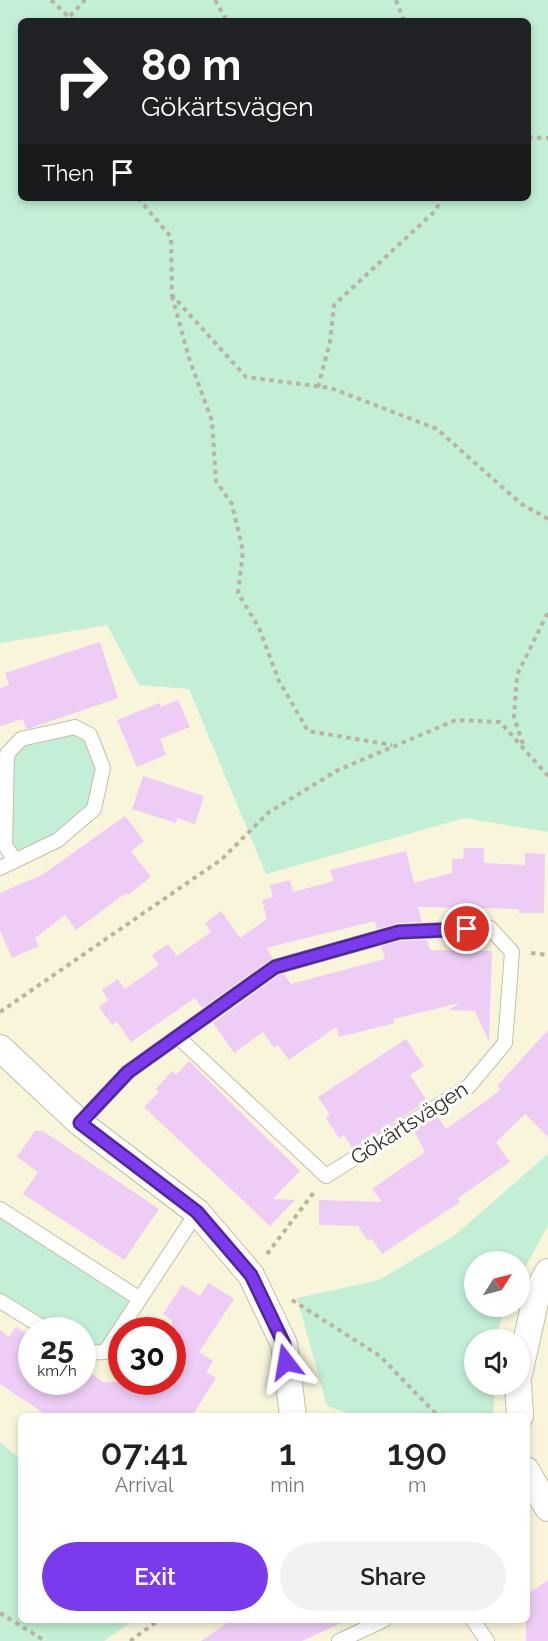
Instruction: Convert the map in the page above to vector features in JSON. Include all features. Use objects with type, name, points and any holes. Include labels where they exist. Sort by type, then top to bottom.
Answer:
[{"type":"street","points":[[0,1048],[80,1123],[197,1212],[251,1275],[284,1344],[293,1413]]},
{"type":"street","points":[[529,1329],[537,1293],[548,1272]]},
{"type":"street","points":[[519,1395],[520,1413]]},
{"type":"street","points":[[530,1477],[548,1508]]},
{"type":"lane","points":[[0,868],[15,861],[58,840],[94,809],[103,768],[90,735],[75,727],[21,739],[7,754],[5,845],[15,861]]},
{"type":"lane","name":"Gökärtsvägen","points":[[80,1123],[128,1072],[275,967],[399,932],[490,928],[512,951],[505,1043],[469,1086],[326,1176],[178,1037]]},
{"type":"lane","points":[[0,1209],[140,1299]]},
{"type":"lane","points":[[96,1352],[105,1352],[197,1212]]},
{"type":"lane","points":[[0,1301],[26,1317]]},
{"type":"lane","points":[[339,1641],[366,1623]]},
{"type":"lane","points":[[475,1623],[487,1641]]},
{"type":"path","points":[[51,0],[70,18]]},
{"type":"path","points":[[72,18],[85,0]]},
{"type":"path","points":[[215,0],[224,18]]},
{"type":"path","points":[[396,0],[403,18]]},
{"type":"path","points":[[531,137],[548,138]]},
{"type":"path","points":[[141,201],[171,237],[172,295],[189,358],[212,421],[216,481],[232,504],[243,550],[238,593],[259,628],[279,681],[308,731],[393,745]]},
{"type":"path","points":[[318,387],[330,342],[334,305],[435,211],[440,201]]},
{"type":"path","points":[[172,295],[246,377],[331,388],[437,429],[520,503],[548,519]]},
{"type":"path","points":[[524,748],[514,717],[517,675],[548,612]]},
{"type":"path","points":[[0,1012],[222,859],[269,812],[338,770],[393,745],[456,720],[500,722],[548,776]]},
{"type":"path","points":[[251,1275],[326,1176]]},
{"type":"path","points":[[291,1300],[380,1356],[435,1413]]},
{"type":"path","points":[[0,1613],[45,1641]]},
{"type":"path","points":[[130,1641],[155,1623]]},
{"type":"green space","points":[[0,0],[548,0],[548,832],[465,818],[266,874],[189,689],[139,685],[107,625],[0,643]]},
{"type":"green space","points":[[75,727],[90,735],[103,768],[94,809],[15,861],[5,845],[7,754],[21,739]]},
{"type":"green space","points":[[548,1154],[548,1225],[530,1259],[530,1251],[464,1251],[464,1317],[503,1317],[499,1329],[464,1329],[464,1395],[494,1395],[493,1413],[348,1413],[327,1406],[297,1298],[379,1280],[455,1235]]},
{"type":"green space","points":[[0,1209],[140,1299],[128,1317],[108,1317],[108,1347],[105,1352],[96,1352],[96,1317],[26,1317],[0,1301]]},
{"type":"green space","points":[[0,1442],[18,1457],[18,1623],[130,1623],[104,1641],[0,1641]]},
{"type":"building","points":[[100,642],[118,698],[31,728],[26,729],[23,719],[0,726],[0,688],[9,685],[5,673]]},
{"type":"building","points":[[178,700],[190,727],[160,739],[166,755],[137,767],[117,720],[159,703],[161,707]]},
{"type":"building","points":[[143,776],[204,796],[195,824],[177,818],[176,823],[132,809]]},
{"type":"building","points":[[125,816],[144,841],[131,851],[151,877],[76,930],[65,915],[35,938],[39,946],[12,958],[0,930],[0,893],[42,875]]},
{"type":"building","points":[[464,848],[484,848],[484,863],[525,865],[525,853],[545,854],[544,913],[519,913],[519,909],[418,907],[422,922],[398,923],[377,929],[375,921],[266,948],[273,958],[202,1008],[195,998],[131,1042],[117,1022],[112,1025],[99,1007],[108,1000],[102,990],[118,979],[125,989],[159,965],[152,955],[168,944],[177,956],[211,932],[205,923],[221,911],[240,938],[267,919],[262,900],[273,897],[270,885],[290,880],[293,892],[334,881],[330,870],[406,851],[414,883],[452,873],[452,859],[463,859]]},
{"type":"building","points":[[427,940],[430,950],[492,951],[489,1042],[475,1011],[448,1010],[460,1003],[393,1019],[395,1023],[339,1037],[336,1027],[289,1060],[278,1045],[274,1048],[263,1032],[234,1053],[213,1023],[279,975],[284,974],[291,984],[385,959],[381,946],[400,941]]},
{"type":"building","points":[[548,1030],[548,1137],[525,1114],[496,1142],[510,1162],[458,1198],[460,1202],[382,1254],[371,1238],[368,1241],[358,1226],[319,1225],[319,1200],[382,1202],[372,1189],[425,1152],[414,1131],[437,1116],[446,1129],[501,1090],[497,1086]]},
{"type":"building","points":[[406,1039],[424,1066],[410,1075],[427,1101],[353,1149],[344,1135],[339,1138],[326,1118],[330,1115],[318,1097]]},
{"type":"building","points":[[189,1061],[300,1171],[273,1199],[295,1200],[270,1226],[144,1107],[159,1092],[156,1089],[172,1071],[176,1075]]},
{"type":"building","points":[[35,1131],[43,1131],[159,1209],[124,1260],[23,1194],[38,1172],[17,1157]]},
{"type":"building","points":[[209,1283],[234,1299],[199,1352],[213,1361],[206,1372],[216,1378],[194,1413],[44,1413],[0,1384],[0,1330],[9,1337],[16,1327],[18,1328],[18,1395],[96,1395],[96,1377],[103,1382],[108,1382],[108,1395],[186,1395],[186,1317],[168,1317],[163,1314],[182,1285],[200,1296]]},
{"type":"building","points":[[548,1580],[548,1641],[526,1641],[526,1623],[530,1623],[530,1592]]},
{"type":"building","points":[[227,1623],[341,1623],[302,1641],[201,1641]]},
{"type":"route","points":[[286,1362],[284,1344],[251,1275],[197,1212],[80,1123],[128,1072],[275,967],[399,932],[467,929]]}]
